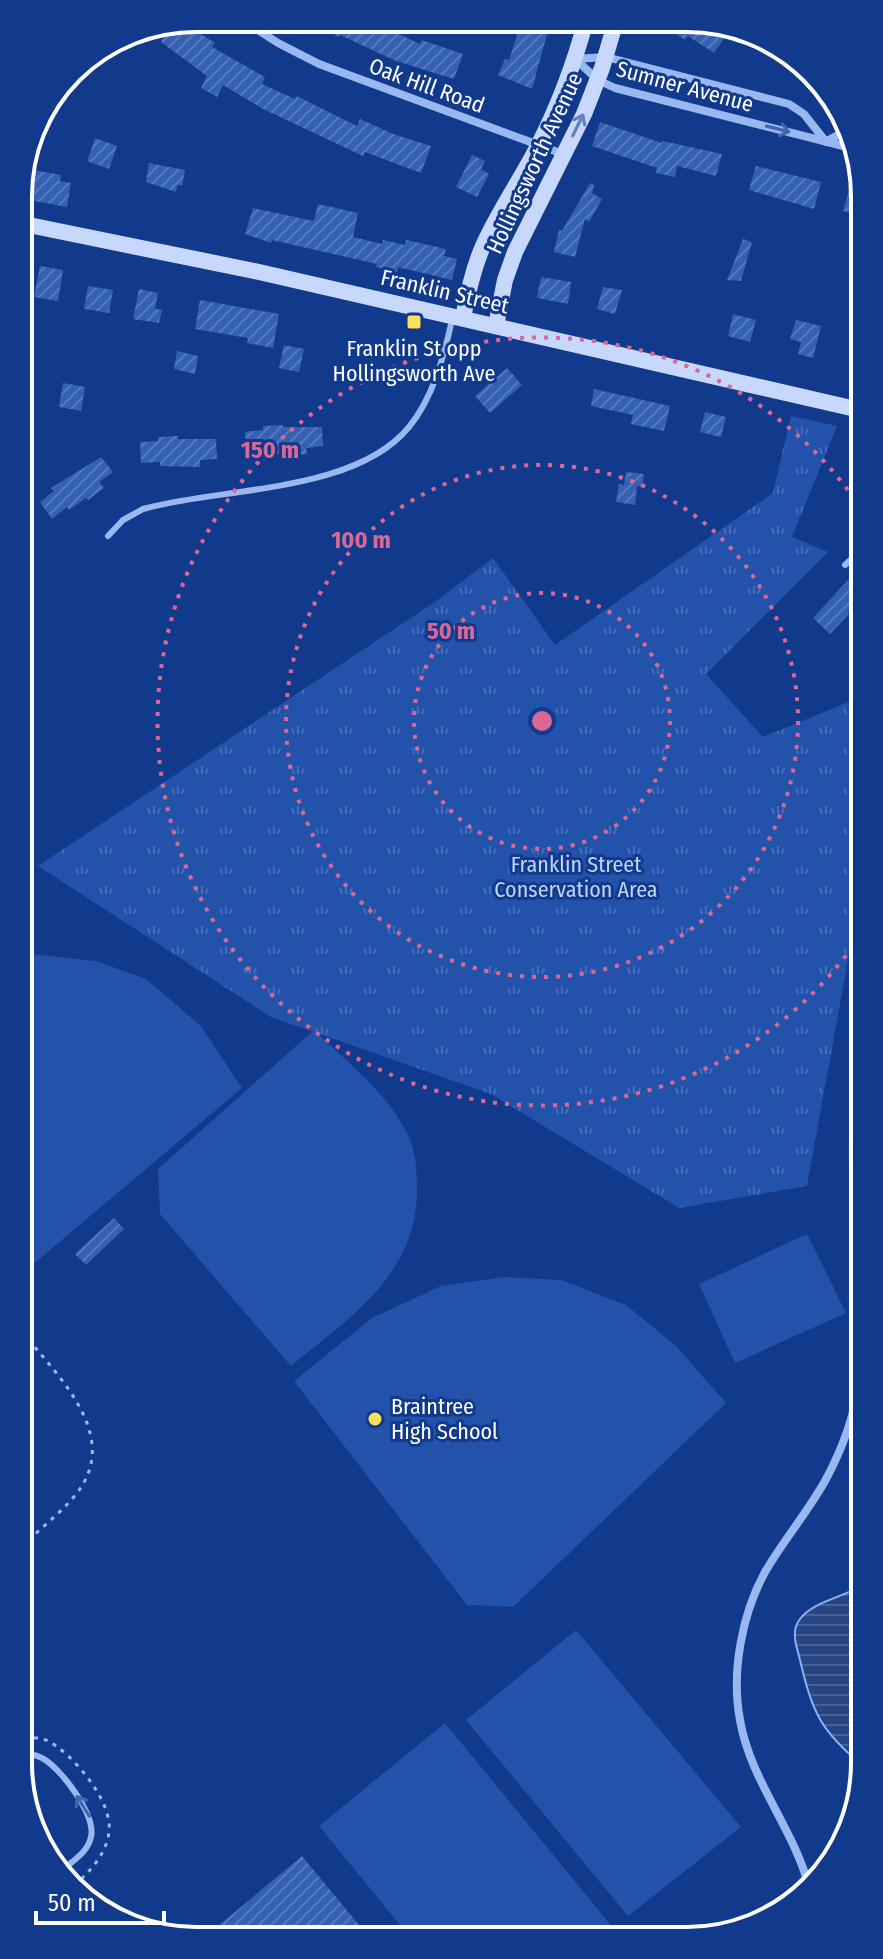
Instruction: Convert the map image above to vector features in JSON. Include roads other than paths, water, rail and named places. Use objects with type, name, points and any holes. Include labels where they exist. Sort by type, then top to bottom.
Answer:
[{"type":"main road","name":"Hollingsworth Avenue","points":[[458,317],[483,245],[539,145],[575,59],[583,32]]},
{"type":"main road","name":"Hollingsworth Avenue","points":[[496,326],[505,280],[515,252],[598,80],[613,32]]},
{"type":"main road","name":"Franklin Street","points":[[32,226],[172,253],[851,408]]},
{"type":"street","name":"Oak Hill Road","points":[[261,32],[319,64],[563,154]]},
{"type":"street","name":"Sumner Avenue","points":[[575,59],[606,57],[789,104],[804,114],[826,142]]},
{"type":"street","name":"Sumner Avenue","points":[[575,59],[598,80],[624,90],[843,146]]},
{"type":"street","points":[[826,142],[839,134]]},
{"type":"street","points":[[805,1876],[748,1749],[740,1721],[738,1678],[745,1625],[758,1587],[827,1477],[851,1412]]},
{"type":"lane","points":[[108,536],[123,520],[143,509],[310,479],[349,466],[382,450],[409,427],[423,405],[458,317]]},
{"type":"lane","points":[[845,565],[851,559]]},
{"type":"lane","points":[[32,1755],[51,1764],[83,1803],[90,1818],[90,1841],[68,1865]]},
{"type":"place","name":"Franklin St opp Hollingsworth Ave","points":[[414,322]]},
{"type":"place","name":"Braintree High School","points":[[375,1419]]},
{"type":"park label","name":"Franklin Street Conservation Area","points":[[576,876]]}]
